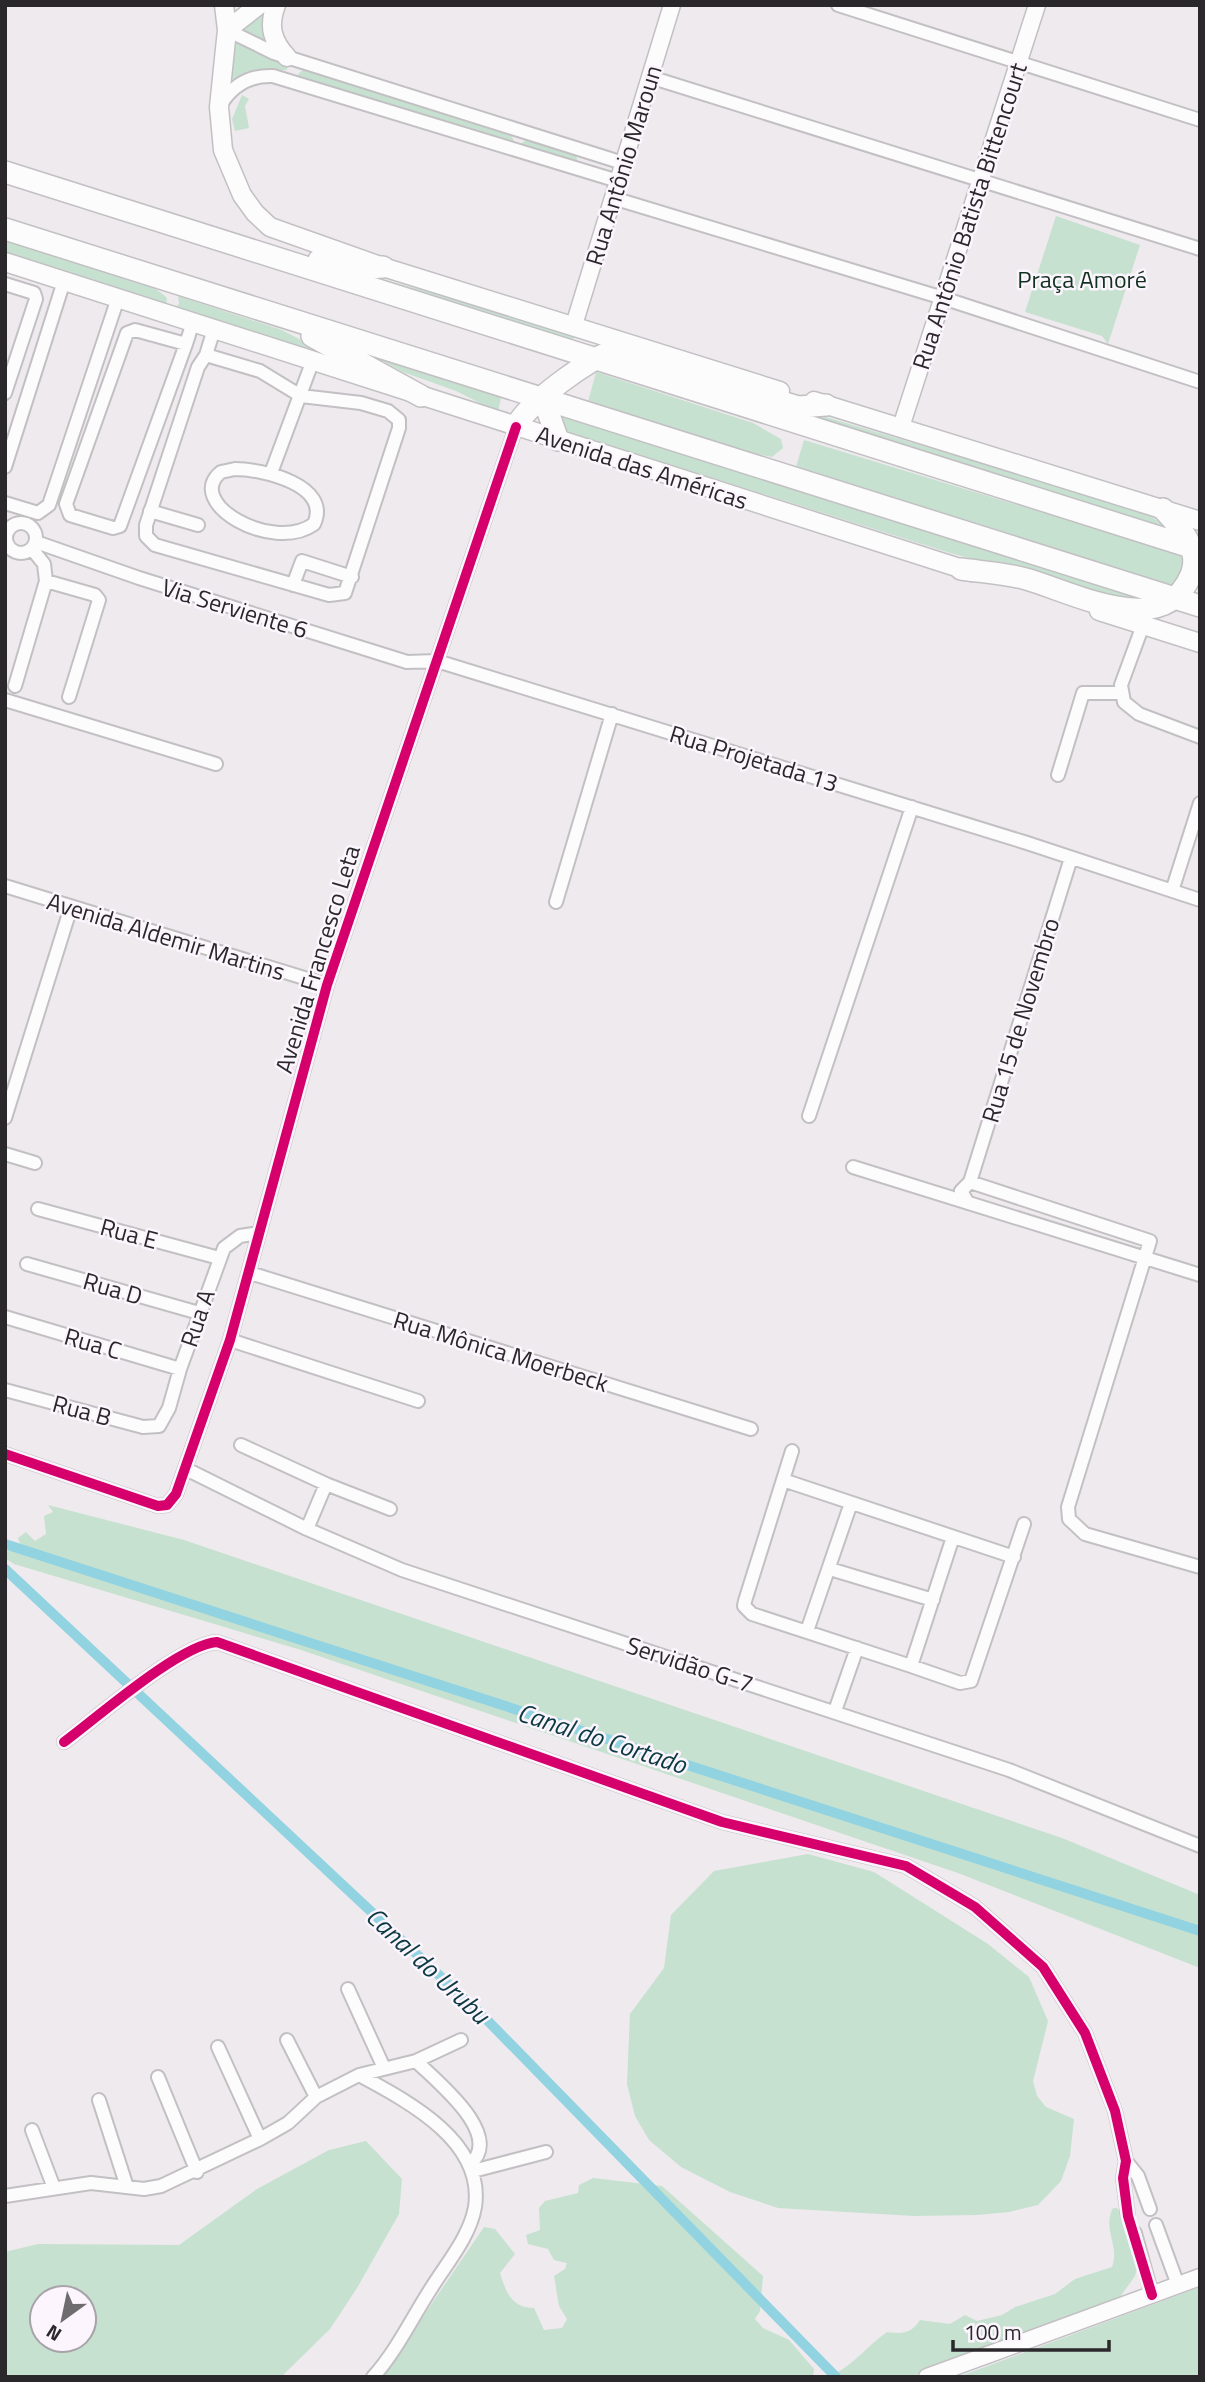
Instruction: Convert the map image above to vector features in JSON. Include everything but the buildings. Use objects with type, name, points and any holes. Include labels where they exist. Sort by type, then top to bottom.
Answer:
[{"type":"highway","points":[[5,172],[1195,548]]},
{"type":"highway","name":"Avenida das Américas","points":[[5,229],[1200,606]]},
{"type":"highway","points":[[259,252],[272,251],[369,268],[383,267]]},
{"type":"highway","points":[[271,313],[421,396]]},
{"type":"highway","points":[[516,426],[525,412],[592,358],[615,350],[798,407],[826,405]]},
{"type":"highway","points":[[543,398],[558,440]]},
{"type":"highway","points":[[961,569],[1023,578],[1123,610],[1155,607],[1173,598],[1186,584],[1193,570],[1195,548],[1163,509]]},
{"type":"main road","points":[[224,5],[227,30],[219,107],[222,142],[230,170],[243,195],[262,221],[289,235],[383,267],[1200,521]]},
{"type":"main road","points":[[227,30],[249,10],[259,5]]},
{"type":"main road","points":[[276,5],[271,27],[278,48],[293,59]]},
{"type":"main road","name":"Avenida das Américas","points":[[5,262],[1200,643]]},
{"type":"street","name":"Rua Antônio Maroun","points":[[574,325],[672,5]]},
{"type":"street","points":[[838,5],[1200,120]]},
{"type":"street","name":"Rua Antônio Batista Bittencourt","points":[[901,427],[1037,5]]},
{"type":"street","points":[[227,30],[293,59],[624,163]]},
{"type":"street","points":[[291,80],[293,59]]},
{"type":"street","points":[[219,107],[238,85],[249,79],[272,76],[618,181]]},
{"type":"street","points":[[650,77],[1200,249]]},
{"type":"street","points":[[575,168],[583,163],[583,152]]},
{"type":"street","points":[[613,198],[943,298],[1200,382]]},
{"type":"street","points":[[5,467],[64,281]]},
{"type":"street","points":[[5,284],[34,293],[36,299],[5,393]]},
{"type":"street","points":[[5,503],[38,513],[49,505],[118,298]]},
{"type":"street","points":[[186,344],[135,330],[127,333],[66,504],[71,515],[113,528],[120,526],[186,344],[193,322]]},
{"type":"street","points":[[206,355],[260,371],[301,396],[361,403],[394,415],[399,428],[345,593],[337,596],[293,585],[155,545],[146,536],[150,511],[198,367],[206,355],[214,329]]},
{"type":"street","points":[[271,473],[313,360]]},
{"type":"street","points":[[361,403],[366,378]]},
{"type":"street","name":"Avenida Francesco Leta","points":[[5,1454],[150,1504],[167,1505],[186,1469],[250,1273],[327,985],[516,426]]},
{"type":"street","points":[[243,469],[271,473],[302,488],[317,505],[318,515],[314,524],[306,530],[293,534],[258,531],[224,512],[213,493],[212,483],[221,472],[243,469]]},
{"type":"street","points":[[150,511],[198,525]]},
{"type":"street","points":[[15,686],[46,580],[44,564],[34,546],[35,532],[23,523],[13,525],[6,532],[6,543],[12,551],[23,554],[34,546]]},
{"type":"street","name":"Via Serviente 6","points":[[34,546],[407,662],[437,661]]},
{"type":"street","points":[[293,585],[302,561],[352,577]]},
{"type":"street","points":[[46,580],[95,595],[99,600],[69,697]]},
{"type":"street","points":[[1143,625],[1121,685],[1124,702],[1139,714],[1200,737]]},
{"type":"street","name":"Rua Projetada 13","points":[[437,661],[912,807],[1200,900]]},
{"type":"street","points":[[1058,775],[1083,693],[1121,693]]},
{"type":"street","points":[[5,700],[216,764]]},
{"type":"street","points":[[556,902],[612,714]]},
{"type":"street","points":[[1172,891],[1200,803]]},
{"type":"street","points":[[809,1116],[912,807]]},
{"type":"street","name":"Rua 15 de Novembro","points":[[970,1182],[1071,858]]},
{"type":"street","name":"Avenida Aldemir Martins","points":[[5,886],[327,985]]},
{"type":"street","points":[[5,1118],[71,907]]},
{"type":"street","points":[[5,1154],[35,1163]]},
{"type":"street","points":[[853,1167],[1200,1275]]},
{"type":"street","points":[[968,1203],[961,1191],[970,1182],[1150,1241],[1068,1507],[1069,1518],[1075,1528],[1085,1534],[1200,1567]]},
{"type":"street","name":"Rua E","points":[[38,1209],[219,1258]]},
{"type":"street","name":"Rua A","points":[[159,1426],[169,1408],[180,1368],[219,1258],[231,1241],[259,1233]]},
{"type":"street","name":"Rua D","points":[[27,1264],[199,1313]]},
{"type":"street","name":"Rua Mônica Moerbeck","points":[[250,1273],[751,1429]]},
{"type":"street","name":"Rua C","points":[[5,1317],[180,1368]]},
{"type":"street","points":[[230,1340],[418,1401]]},
{"type":"street","name":"Rua B","points":[[5,1390],[143,1427],[159,1426]]},
{"type":"street","points":[[241,1445],[326,1484],[390,1509]]},
{"type":"street","points":[[792,1451],[744,1606],[752,1614],[960,1683],[971,1681],[1024,1524]]},
{"type":"street","name":"Servidão G-7","points":[[186,1469],[307,1529],[402,1570],[835,1711],[1077,1795],[1200,1846]]},
{"type":"street","points":[[783,1480],[1014,1557]]},
{"type":"street","points":[[307,1529],[326,1484]]},
{"type":"street","points":[[807,1631],[851,1503]]},
{"type":"street","points":[[911,1666],[953,1537]]},
{"type":"street","points":[[830,1569],[933,1600]]},
{"type":"street","points":[[64,1742],[194,1648],[218,1642],[264,1656],[722,1822],[906,1866],[975,1907],[1042,1967],[1085,2033],[1115,2111],[1126,2161],[1123,2178],[1128,2216]]},
{"type":"street","points":[[835,1711],[857,1648]]},
{"type":"street","points":[[348,1989],[384,2068]]},
{"type":"street","points":[[287,2040],[316,2097]]},
{"type":"street","points":[[5,2196],[91,2183],[127,2187],[161,2186],[197,2172],[260,2139],[288,2123],[316,2097],[359,2074],[416,2061],[461,2040]]},
{"type":"street","points":[[218,2047],[260,2139]]},
{"type":"street","points":[[416,2061],[461,2105],[477,2128],[482,2139],[481,2147],[471,2168]]},
{"type":"street","points":[[359,2074],[424,2113],[450,2138],[471,2168],[475,2206],[462,2240],[373,2377]]},
{"type":"street","points":[[158,2077],[197,2172]]},
{"type":"street","points":[[99,2101],[127,2187]]},
{"type":"street","points":[[32,2130],[54,2188]]},
{"type":"street","points":[[471,2168],[545,2152]]},
{"type":"street","points":[[1126,2161],[1138,2176],[1150,2209]]},
{"type":"street","points":[[1156,2225],[1178,2285]]},
{"type":"street","points":[[1135,2232],[1152,2294]]},
{"type":"street","points":[[927,2377],[1200,2277]]},
{"type":"green space","points":[[266,9],[269,46],[239,30]]},
{"type":"green space","points":[[235,40],[287,65],[287,70],[249,71],[231,80]]},
{"type":"green space","points":[[303,70],[511,135],[514,141],[509,143],[301,78],[298,74]]},
{"type":"green space","points":[[242,95],[249,99],[245,106],[249,128],[235,131],[232,119]]},
{"type":"green space","points":[[526,140],[575,154],[578,161],[576,163],[523,147],[522,143]]},
{"type":"green space","name":"Praça Amoré","points":[[1056,216],[1140,245],[1108,344],[1102,336],[1025,312]]},
{"type":"green space","points":[[5,236],[91,262],[137,280],[167,298],[166,306],[5,254]]},
{"type":"green space","points":[[358,272],[551,327],[578,336],[564,344]]},
{"type":"green space","points":[[178,296],[282,330],[344,363],[174,308],[179,304]]},
{"type":"green space","points":[[344,340],[502,393],[498,412],[456,391],[403,372]]},
{"type":"green space","points":[[635,360],[1148,513],[1176,537]]},
{"type":"green space","points":[[596,372],[753,423],[781,439],[783,448],[772,457],[743,451],[588,402]]},
{"type":"green space","points":[[554,409],[1160,599],[1126,603],[947,552],[570,433],[555,421]]},
{"type":"green space","points":[[804,440],[1185,556],[1186,567],[1178,587],[796,467]]},
{"type":"green space","points":[[48,1505],[184,1540],[1062,1838],[1200,1895],[1200,1968],[958,1873],[301,1650],[14,1564],[5,1558],[5,1552],[21,1546],[18,1538],[26,1532],[35,1541],[46,1534],[44,1516],[53,1512]]},
{"type":"green space","points":[[808,1854],[874,1872],[988,1944],[1029,1977],[1048,2021],[1033,2081],[1037,2096],[1046,2107],[1074,2119],[1070,2156],[1061,2181],[1038,2205],[1009,2212],[977,2215],[914,2216],[778,2208],[730,2192],[681,2167],[649,2140],[635,2116],[627,2084],[630,2014],[664,1968],[671,1915],[714,1871]]},
{"type":"green space","points":[[366,2141],[402,2179],[399,2214],[357,2288],[330,2329],[281,2377],[5,2377],[5,2252],[38,2244],[179,2245],[257,2189],[329,2150]]},
{"type":"green space","points":[[593,2178],[662,2186],[763,2276],[760,2311],[755,2319],[763,2328],[789,2340],[814,2369],[813,2377],[378,2377],[388,2368],[484,2227],[495,2229],[515,2254],[500,2273],[511,2298],[520,2305],[534,2308],[544,2330],[562,2328],[567,2319],[559,2306],[554,2276],[565,2269],[567,2263],[554,2260],[548,2249],[528,2244],[526,2235],[540,2230],[539,2208],[545,2201],[578,2193],[579,2185]]},
{"type":"green space","points":[[1113,2208],[1122,2213],[1139,2261],[1135,2276],[1117,2301],[910,2377],[828,2377],[851,2363],[887,2332],[906,2332],[920,2320],[950,2324],[965,2315],[977,2321],[1002,2315],[1015,2307],[1055,2294],[1075,2279],[1112,2267],[1114,2252],[1109,2223]]},
{"type":"green space","points":[[1200,2287],[1200,2377],[958,2377]]},
{"type":"waterway","name":"Canal do Cortado","points":[[5,1544],[1200,1931]]},
{"type":"waterway","name":"Canal do Urubu","points":[[5,1569],[488,2021],[836,2377]]},
{"type":"cycle path","points":[[5,1454],[158,1506],[167,1505],[176,1494],[230,1340],[327,985],[516,427]]},
{"type":"cycle path","points":[[64,1742],[161,1668],[201,1646],[217,1642],[722,1822],[906,1866],[975,1907],[1043,1967],[1085,2033],[1115,2111],[1126,2161],[1123,2178],[1128,2216],[1152,2295]]}]
